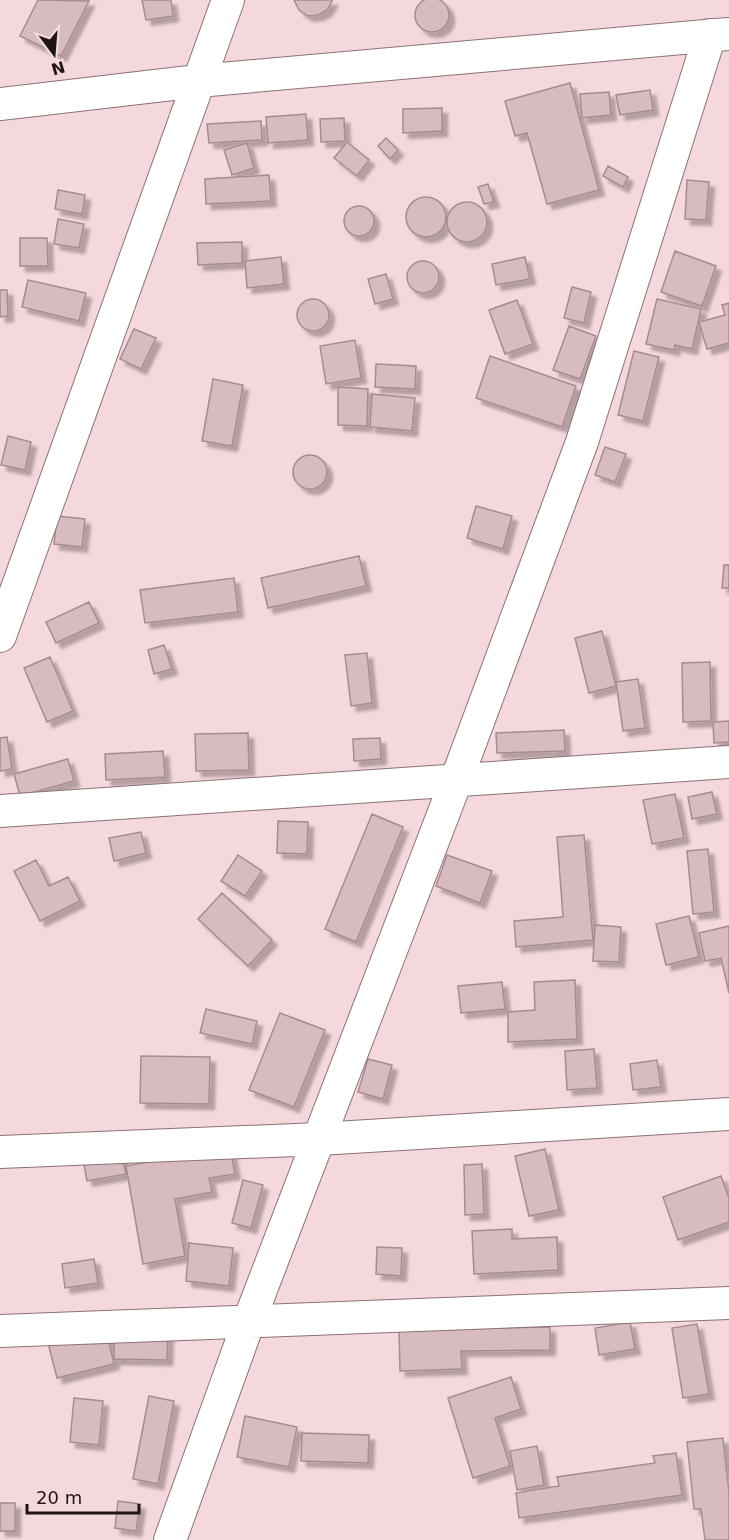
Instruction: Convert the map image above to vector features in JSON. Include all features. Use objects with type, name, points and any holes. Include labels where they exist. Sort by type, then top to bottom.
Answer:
[{"type":"street","points":[[0,636],[228,0]]},
{"type":"street","points":[[0,104],[198,81],[720,34],[582,442],[456,781],[249,1321],[170,1540]]},
{"type":"street","points":[[0,811],[729,762]]},
{"type":"street","points":[[0,1152],[319,1139],[729,1114]]},
{"type":"street","points":[[0,1331],[729,1303]]},
{"type":"building","points":[[432,-2],[444,3],[449,15],[444,27],[432,32],[420,27],[415,15],[420,3]]},
{"type":"building","points":[[38,0],[89,1],[61,56],[20,36]]},
{"type":"building","points":[[142,0],[171,0],[173,16],[146,20]]},
{"type":"building","points":[[294,0],[332,1],[327,10],[318,15],[308,16],[299,10]]},
{"type":"building","points":[[570,83],[599,190],[547,204],[527,133],[515,136],[505,101]]},
{"type":"building","points":[[650,90],[653,110],[620,115],[616,95]]},
{"type":"building","points":[[609,92],[611,115],[582,118],[580,94]]},
{"type":"building","points":[[442,108],[442,131],[403,133],[403,109]]},
{"type":"building","points":[[306,114],[308,140],[268,143],[266,117]]},
{"type":"building","points":[[344,118],[345,141],[321,142],[320,119]]},
{"type":"building","points":[[261,121],[262,140],[209,143],[207,124]]},
{"type":"building","points":[[386,138],[398,150],[390,159],[378,146]]},
{"type":"building","points":[[347,142],[369,160],[357,176],[334,158]]},
{"type":"building","points":[[247,143],[254,168],[232,175],[224,150]]},
{"type":"building","points":[[608,166],[628,177],[623,187],[603,176]]},
{"type":"building","points":[[269,175],[271,201],[206,204],[205,179]]},
{"type":"building","points":[[687,180],[709,182],[706,220],[685,219]]},
{"type":"building","points":[[488,184],[494,202],[484,204],[478,187]]},
{"type":"building","points":[[58,190],[85,195],[82,214],[55,209]]},
{"type":"building","points":[[426,197],[440,203],[446,217],[440,231],[426,237],[412,231],[406,217],[412,203]]},
{"type":"building","points":[[467,202],[481,208],[487,222],[481,236],[467,242],[453,236],[447,222],[453,208]]},
{"type":"building","points":[[359,206],[370,210],[374,221],[370,232],[359,236],[348,232],[344,221],[348,210]]},
{"type":"building","points":[[58,219],[84,224],[79,248],[54,244]]},
{"type":"building","points":[[20,238],[47,238],[48,266],[20,266]]},
{"type":"building","points":[[242,242],[242,263],[198,265],[197,243]]},
{"type":"building","points":[[675,251],[716,266],[702,306],[661,292]]},
{"type":"building","points":[[281,257],[284,284],[247,288],[245,261]]},
{"type":"building","points":[[525,257],[530,279],[496,285],[492,264]]},
{"type":"building","points":[[423,261],[434,266],[439,277],[434,288],[423,293],[412,288],[407,277],[412,266]]},
{"type":"building","points":[[386,274],[393,299],[375,304],[368,279]]},
{"type":"building","points":[[28,280],[86,293],[79,321],[22,307]]},
{"type":"building","points":[[572,287],[591,292],[584,323],[564,318]]},
{"type":"building","points":[[0,290],[7,290],[8,316],[0,317]]},
{"type":"building","points":[[313,299],[324,304],[329,315],[324,326],[313,331],[302,326],[297,315],[302,304]]},
{"type":"building","points":[[657,299],[701,309],[692,349],[675,345],[674,350],[646,344]]},
{"type":"building","points":[[517,300],[533,344],[505,354],[489,310]]},
{"type":"building","points":[[729,303],[729,343],[707,349],[699,322],[725,315],[722,305]]},
{"type":"building","points":[[569,326],[596,336],[580,379],[553,370]]},
{"type":"building","points":[[134,329],[156,338],[141,369],[120,359]]},
{"type":"building","points":[[355,340],[361,378],[326,384],[320,346]]},
{"type":"building","points":[[634,351],[659,357],[643,421],[618,415]]},
{"type":"building","points":[[490,356],[576,386],[562,427],[476,398]]},
{"type":"building","points":[[376,364],[416,366],[415,389],[375,387]]},
{"type":"building","points":[[213,379],[243,385],[232,446],[202,441]]},
{"type":"building","points":[[338,387],[368,389],[367,426],[338,425]]},
{"type":"building","points":[[372,394],[415,398],[412,431],[370,427]]},
{"type":"building","points":[[8,436],[31,442],[25,470],[1,465]]},
{"type":"building","points":[[605,447],[626,454],[615,482],[595,475]]},
{"type":"building","points":[[310,455],[322,460],[327,472],[322,484],[310,489],[298,484],[293,472],[298,460]]},
{"type":"building","points":[[476,506],[512,516],[503,549],[467,538]]},
{"type":"building","points":[[57,516],[85,519],[82,547],[54,544]]},
{"type":"building","points":[[359,556],[366,586],[268,608],[261,578]]},
{"type":"building","points":[[724,565],[729,565],[729,588],[722,588]]},
{"type":"building","points":[[234,578],[238,612],[145,623],[140,590]]},
{"type":"building","points":[[89,602],[99,623],[56,643],[46,622]]},
{"type":"building","points":[[602,631],[616,686],[589,693],[575,638]]},
{"type":"building","points":[[164,645],[172,669],[154,674],[148,650]]},
{"type":"building","points":[[367,653],[372,703],[351,706],[345,655]]},
{"type":"building","points":[[50,657],[73,711],[47,722],[24,668]]},
{"type":"building","points":[[710,662],[711,721],[683,722],[682,663]]},
{"type":"building","points":[[638,679],[645,728],[623,731],[616,682]]},
{"type":"building","points":[[729,721],[729,742],[714,743],[713,722]]},
{"type":"building","points":[[564,730],[565,751],[497,753],[496,733]]},
{"type":"building","points":[[248,733],[249,770],[196,771],[195,734]]},
{"type":"building","points":[[7,737],[12,769],[0,771],[0,738]]},
{"type":"building","points":[[380,738],[381,759],[354,761],[353,739]]},
{"type":"building","points":[[163,751],[165,777],[106,780],[105,754]]},
{"type":"building","points":[[68,759],[74,781],[20,796],[14,774]]},
{"type":"building","points":[[712,792],[717,814],[692,819],[688,797]]},
{"type":"building","points":[[675,794],[684,838],[652,844],[643,800]]},
{"type":"building","points":[[372,814],[403,827],[356,942],[325,929]]},
{"type":"building","points":[[278,821],[308,822],[307,854],[277,853]]},
{"type":"building","points":[[141,832],[146,853],[114,861],[109,838]]},
{"type":"building","points":[[584,835],[593,940],[516,947],[514,921],[563,917],[557,837]]},
{"type":"building","points":[[708,849],[714,912],[693,914],[687,851]]},
{"type":"building","points":[[238,855],[262,871],[245,896],[221,881]]},
{"type":"building","points":[[447,855],[492,871],[480,903],[436,886]]},
{"type":"building","points":[[36,860],[49,886],[68,877],[80,901],[40,921],[14,871]]},
{"type":"building","points":[[222,893],[272,940],[248,966],[198,919]]},
{"type":"building","points":[[689,916],[699,957],[666,965],[656,924]]},
{"type":"building","points":[[595,925],[621,927],[619,962],[593,961]]},
{"type":"building","points":[[729,926],[729,993],[721,958],[705,961],[699,933]]},
{"type":"building","points":[[575,980],[577,1039],[508,1042],[508,1012],[535,1010],[534,982]]},
{"type":"building","points":[[502,982],[505,1009],[461,1013],[458,986]]},
{"type":"building","points":[[206,1009],[257,1021],[252,1044],[200,1033]]},
{"type":"building","points":[[280,1013],[325,1030],[294,1107],[249,1090]]},
{"type":"building","points":[[594,1049],[597,1088],[567,1090],[565,1051]]},
{"type":"building","points":[[141,1056],[210,1057],[209,1104],[140,1103]]},
{"type":"building","points":[[368,1059],[392,1065],[383,1099],[358,1092]]},
{"type":"building","points":[[657,1060],[661,1087],[633,1090],[630,1064]]},
{"type":"building","points":[[230,1147],[235,1174],[209,1178],[212,1192],[175,1199],[185,1256],[143,1264],[126,1166]]},
{"type":"building","points":[[545,1149],[559,1210],[529,1216],[515,1156]]},
{"type":"building","points":[[121,1151],[126,1174],[87,1181],[83,1159]]},
{"type":"building","points":[[482,1164],[484,1214],[465,1215],[464,1165]]},
{"type":"building","points":[[721,1176],[729,1198],[729,1222],[678,1240],[663,1197]]},
{"type":"building","points":[[243,1180],[263,1185],[251,1228],[232,1223]]},
{"type":"building","points":[[512,1229],[512,1239],[557,1237],[558,1270],[474,1274],[472,1231]]},
{"type":"building","points":[[189,1243],[233,1248],[229,1286],[186,1281]]},
{"type":"building","points":[[377,1247],[402,1248],[401,1276],[376,1274]]},
{"type":"building","points":[[94,1259],[98,1283],[65,1288],[62,1264]]},
{"type":"building","points":[[630,1322],[635,1349],[599,1355],[595,1328]]},
{"type":"building","points":[[697,1324],[709,1394],[683,1398],[672,1328]]},
{"type":"building","points":[[550,1327],[550,1350],[461,1351],[462,1369],[400,1371],[399,1330]]},
{"type":"building","points":[[106,1329],[114,1364],[57,1378],[48,1343]]},
{"type":"building","points":[[114,1333],[168,1334],[167,1360],[114,1359]]},
{"type":"building","points":[[511,1377],[521,1409],[495,1418],[510,1466],[473,1478],[448,1398]]},
{"type":"building","points":[[149,1396],[174,1401],[158,1484],[133,1479]]},
{"type":"building","points":[[74,1398],[103,1401],[99,1445],[70,1442]]},
{"type":"building","points":[[245,1416],[297,1427],[289,1467],[237,1457]]},
{"type":"building","points":[[302,1433],[369,1435],[368,1463],[301,1461]]},
{"type":"building","points":[[723,1438],[729,1493],[729,1540],[705,1540],[701,1509],[694,1509],[687,1442]]},
{"type":"building","points":[[537,1446],[544,1485],[517,1490],[510,1451]]},
{"type":"building","points":[[676,1453],[682,1495],[519,1518],[516,1493],[559,1486],[557,1477],[655,1463],[653,1456]]},
{"type":"building","points":[[118,1501],[140,1504],[136,1531],[115,1528]]},
{"type":"building","points":[[0,1503],[15,1503],[15,1531],[0,1531]]}]
